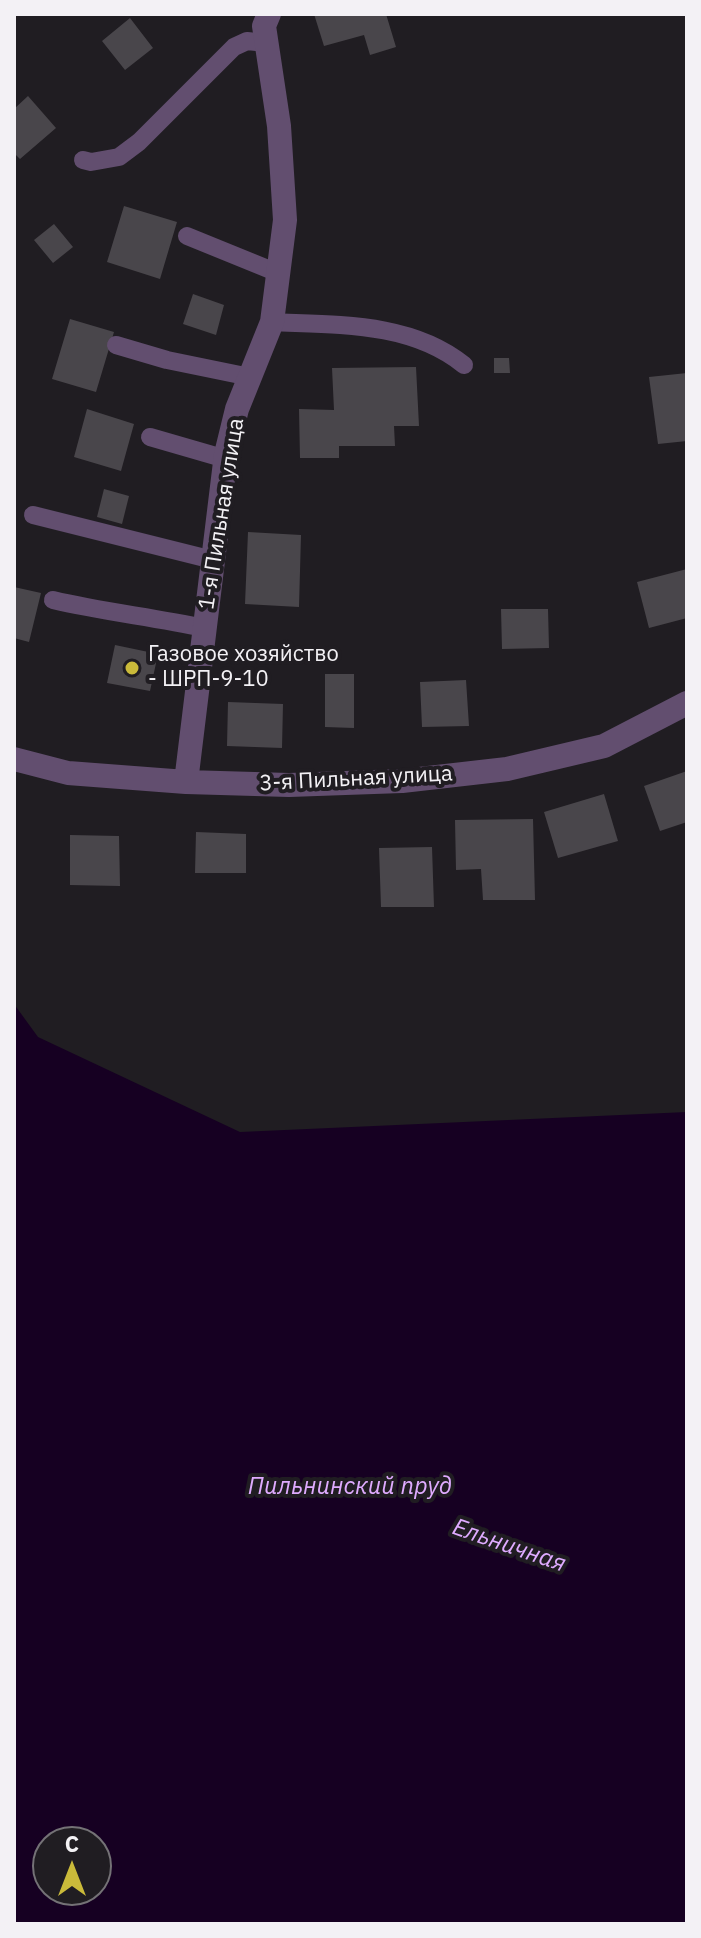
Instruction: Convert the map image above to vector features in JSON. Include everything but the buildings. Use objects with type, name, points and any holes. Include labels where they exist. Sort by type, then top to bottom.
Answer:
[{"type":"street","name":"1-я Пильная улица","points":[[186,782],[226,459],[237,409],[272,322],[285,220],[279,126],[264,26],[269,14]]},
{"type":"street","name":"3-я Пильная улица","points":[[14,759],[68,773],[186,782],[289,785],[402,781],[507,769],[604,746],[687,703]]},
{"type":"lane","points":[[83,160],[91,162],[119,157],[139,142],[234,47],[247,41],[266,43]]},
{"type":"lane","points":[[187,236],[278,273]]},
{"type":"lane","points":[[272,322],[383,330],[411,336],[447,351],[464,365]]},
{"type":"lane","points":[[116,345],[167,360],[250,377]]},
{"type":"lane","points":[[150,437],[226,459]]},
{"type":"lane","points":[[33,515],[213,560]]},
{"type":"lane","points":[[53,600],[102,612],[204,628]]},
{"type":"water","name":"Пильнинский пруд","points":[[14,1004],[38,1037],[240,1132],[687,1112],[687,1924],[14,1924]]},
{"type":"place","name":"Газовое хозяйство - ШРП-9-10","points":[[132,668]]},
{"type":"water label","name":"Ельничная","points":[[509,1546]]}]
